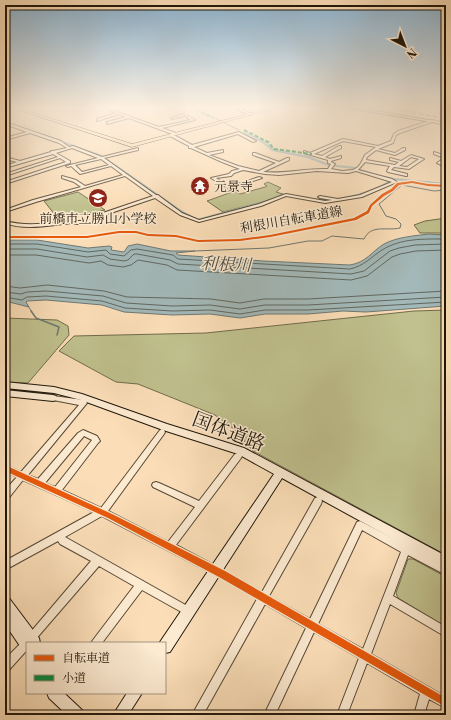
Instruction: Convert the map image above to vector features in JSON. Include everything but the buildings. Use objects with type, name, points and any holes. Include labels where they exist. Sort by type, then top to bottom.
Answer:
[{"type":"main road","points":[[115,141],[132,146],[152,141]]},
{"type":"street","points":[[55,141],[65,144],[64,146],[68,147]]},
{"type":"street","points":[[182,141],[190,146],[242,169],[281,174],[331,167],[348,172],[357,169],[365,161],[366,156],[377,148],[393,141]]},
{"type":"street","points":[[190,146],[210,141]]},
{"type":"street","points":[[310,154],[341,141]]},
{"type":"street","points":[[346,141],[395,154],[404,149]]},
{"type":"street","points":[[112,165],[81,173],[70,166],[136,149],[132,146]]},
{"type":"street","points":[[322,158],[339,148],[327,146]]},
{"type":"street","points":[[5,167],[68,147],[87,151],[112,165],[181,214],[199,222],[274,201],[286,195],[323,202],[367,194],[395,182],[357,169]]},
{"type":"street","points":[[207,154],[222,151]]},
{"type":"street","points":[[5,183],[69,162],[52,152]]},
{"type":"street","points":[[305,152],[330,160],[340,157]]},
{"type":"street","points":[[435,153],[446,158]]},
{"type":"street","points":[[254,154],[278,163]]},
{"type":"street","points":[[365,161],[394,165],[408,168],[422,159],[412,156],[394,165],[389,171],[406,175]]},
{"type":"street","points":[[5,175],[61,157]]},
{"type":"street","points":[[6,158],[19,162]]},
{"type":"street","points":[[32,158],[51,168]]},
{"type":"street","points":[[446,158],[439,163],[446,166]]},
{"type":"street","points":[[260,172],[288,159]]},
{"type":"street","points":[[391,159],[402,162]]},
{"type":"street","points":[[330,160],[331,167]]},
{"type":"street","points":[[86,161],[96,170]]},
{"type":"street","points":[[242,169],[232,172],[230,175],[213,178],[229,188],[260,178]]},
{"type":"street","points":[[5,211],[36,200],[84,188],[126,175]]},
{"type":"street","points":[[63,178],[74,181],[84,188]]},
{"type":"street","points":[[98,216],[156,196]]},
{"type":"street","points":[[320,196],[337,200]]},
{"type":"street","points":[[5,222],[18,225],[45,226],[70,222],[77,224],[82,222]]},
{"type":"street","name":"国体道路","points":[[5,385],[54,390],[82,396],[242,451],[446,562]]},
{"type":"street","points":[[5,393],[84,403],[5,496]]},
{"type":"street","points":[[5,566],[102,512],[162,432]]},
{"type":"street","points":[[39,484],[80,435],[83,433],[95,438],[96,441],[94,444],[57,491]]},
{"type":"street","points":[[170,546],[238,456]]},
{"type":"street","points":[[5,468],[102,512],[170,546],[312,626],[364,658],[446,703]]},
{"type":"street","points":[[166,645],[281,472]]},
{"type":"street","points":[[156,485],[200,505]]},
{"type":"street","points":[[197,715],[318,501]]},
{"type":"street","points":[[269,715],[360,525],[446,571]]},
{"type":"street","points":[[60,536],[63,541],[188,612]]},
{"type":"street","points":[[342,715],[406,550]]},
{"type":"street","points":[[30,642],[97,561]]},
{"type":"street","points":[[97,642],[140,584]]},
{"type":"street","points":[[388,598],[446,632]]},
{"type":"street","points":[[5,602],[30,642]]},
{"type":"street","points":[[5,614],[30,642]]},
{"type":"street","points":[[5,666],[26,646]]},
{"type":"street","points":[[419,715],[426,692]]},
{"type":"street","points":[[56,694],[77,715]]},
{"type":"street","points":[[120,715],[134,694]]},
{"type":"green space","points":[[268,182],[281,188],[276,192],[283,194],[271,200],[223,212],[207,201],[235,191],[240,194],[265,187],[267,186],[264,184]]},
{"type":"green space","points":[[78,192],[105,210],[59,220],[44,201]]},
{"type":"green space","points":[[446,218],[446,233],[420,233],[414,225],[425,221]]},
{"type":"green space","points":[[446,310],[446,555],[253,451],[234,429],[215,415],[138,384],[116,382],[59,351],[74,336],[206,333],[414,311]]},
{"type":"green space","points":[[5,318],[57,320],[68,326],[69,335],[28,383],[5,382]]},
{"type":"green space","points":[[408,559],[413,559],[446,577],[446,627],[398,598],[396,593]]},
{"type":"water","name":"利根川","points":[[428,234],[446,235],[446,306],[366,312],[343,311],[308,314],[265,314],[240,318],[210,314],[172,315],[124,312],[102,305],[46,300],[27,301],[26,302],[29,307],[5,301],[5,240],[37,240],[88,248],[109,246],[112,247],[111,250],[124,252],[128,246],[137,244],[171,251],[195,251],[176,253],[178,255],[350,265],[361,262],[384,244],[394,240]]},
{"type":"waterway","points":[[59,141],[101,156],[180,211],[197,220],[268,201],[283,195],[309,198]]},
{"type":"waterway","points":[[260,141],[273,150],[308,157],[328,165],[355,168],[375,175],[394,179]]},
{"type":"waterway","points":[[318,200],[334,200],[357,195],[379,187],[394,179]]},
{"type":"waterway","points":[[394,179],[446,184]]},
{"type":"waterway","name":"利根川","points":[[195,251],[269,248],[308,241],[322,241],[332,236],[364,239],[371,231],[400,228],[401,224],[396,219],[386,216],[379,204],[402,185],[434,191],[446,190]]},
{"type":"waterway","points":[[28,306],[32,312]]},
{"type":"waterway","points":[[31,311],[36,318],[59,327],[57,335]]},
{"type":"marked path","points":[[265,141],[274,149],[312,154]]},
{"type":"cycle path","name":"利根川自転車道線","points":[[5,237],[87,237],[119,232],[136,232],[148,235],[176,236],[198,241],[240,240],[270,236],[355,219],[368,212],[371,206],[398,184],[412,182],[446,186]]},
{"type":"cycle path","points":[[5,468],[110,516],[222,574],[446,703]]},
{"type":"place","name":"元景寺","points":[[200,186]]},
{"type":"place","name":"前橋市立勝山小学校","points":[[98,198]]}]
